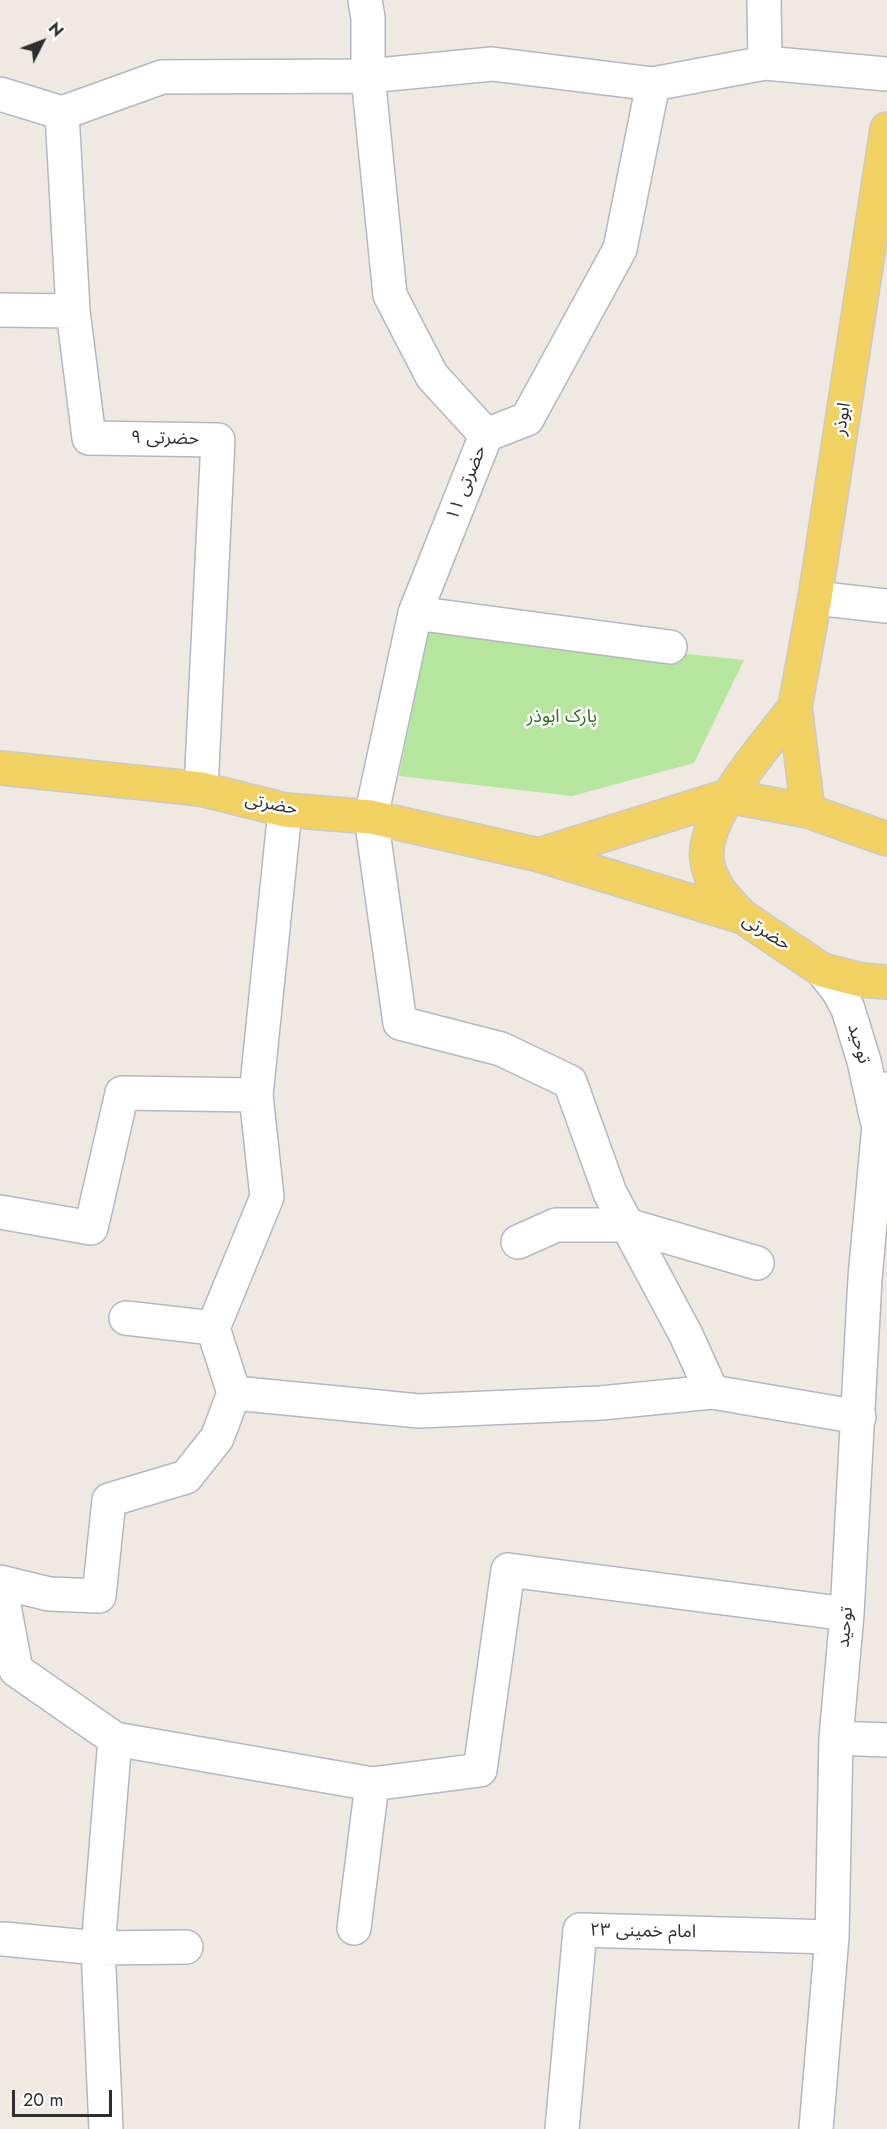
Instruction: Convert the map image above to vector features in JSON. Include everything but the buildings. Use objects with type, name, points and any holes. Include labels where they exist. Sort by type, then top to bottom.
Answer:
[{"type":"main road","name":"ابوذر","points":[[795,707],[815,598],[887,129]]},
{"type":"main road","points":[[743,917],[719,892],[707,860],[711,831],[728,796],[795,707]]},
{"type":"main road","points":[[795,707],[807,810]]},
{"type":"main road","name":"حضرتی","points":[[0,768],[201,789],[285,810],[371,817],[539,855],[743,917],[822,970],[861,980],[887,982]]},
{"type":"main road","points":[[539,855],[728,796],[807,810],[887,839]]},
{"type":"street","points":[[365,0],[368,18],[368,76],[390,295],[432,376],[486,435]]},
{"type":"street","points":[[764,0],[765,63]]},
{"type":"street","points":[[0,94],[62,113],[162,77],[368,76],[492,64],[653,84],[765,63],[887,74]]},
{"type":"street","name":"حضرتی ۱۱","points":[[371,817],[415,613],[486,435],[527,419],[620,249],[653,84]]},
{"type":"street","name":"حضرتی ۹","points":[[62,113],[73,311],[89,438],[218,440],[201,789]]},
{"type":"street","points":[[0,310],[73,311]]},
{"type":"street","points":[[815,598],[887,606]]},
{"type":"street","points":[[415,613],[670,647]]},
{"type":"street","points":[[285,810],[256,1095],[267,1197],[213,1328],[234,1393],[217,1438],[186,1477],[109,1500],[99,1596],[49,1594],[0,1583],[16,1671],[115,1739],[372,1784],[480,1770],[508,1570],[847,1614]]},
{"type":"street","points":[[371,817],[400,1023],[501,1050],[570,1082],[610,1193],[686,1335],[712,1392]]},
{"type":"street","name":"توحید","points":[[822,970],[839,992],[848,1009],[864,1061],[879,1125]]},
{"type":"street","name":"توحید","points":[[816,2129],[832,1936],[836,1738],[847,1614],[865,1278],[879,1125],[887,1089]]},
{"type":"street","points":[[0,1212],[91,1228],[122,1094],[256,1095]]},
{"type":"street","points":[[518,1242],[556,1225],[627,1225],[757,1263]]},
{"type":"street","points":[[126,1318],[213,1328]]},
{"type":"street","points":[[234,1393],[419,1411],[601,1403],[712,1392],[859,1417]]},
{"type":"street","points":[[836,1738],[887,1740]]},
{"type":"street","points":[[106,2129],[98,1948],[115,1739]]},
{"type":"street","points":[[354,1928],[372,1784]]},
{"type":"street","name":"امام خمینی ۲۳","points":[[562,2129],[580,1930],[832,1936]]},
{"type":"street","points":[[4,1939],[98,1948],[186,1947]]},
{"type":"green space","name":"پارک ابوذر","points":[[429,626],[744,660],[694,763],[572,796],[399,776]]}]
